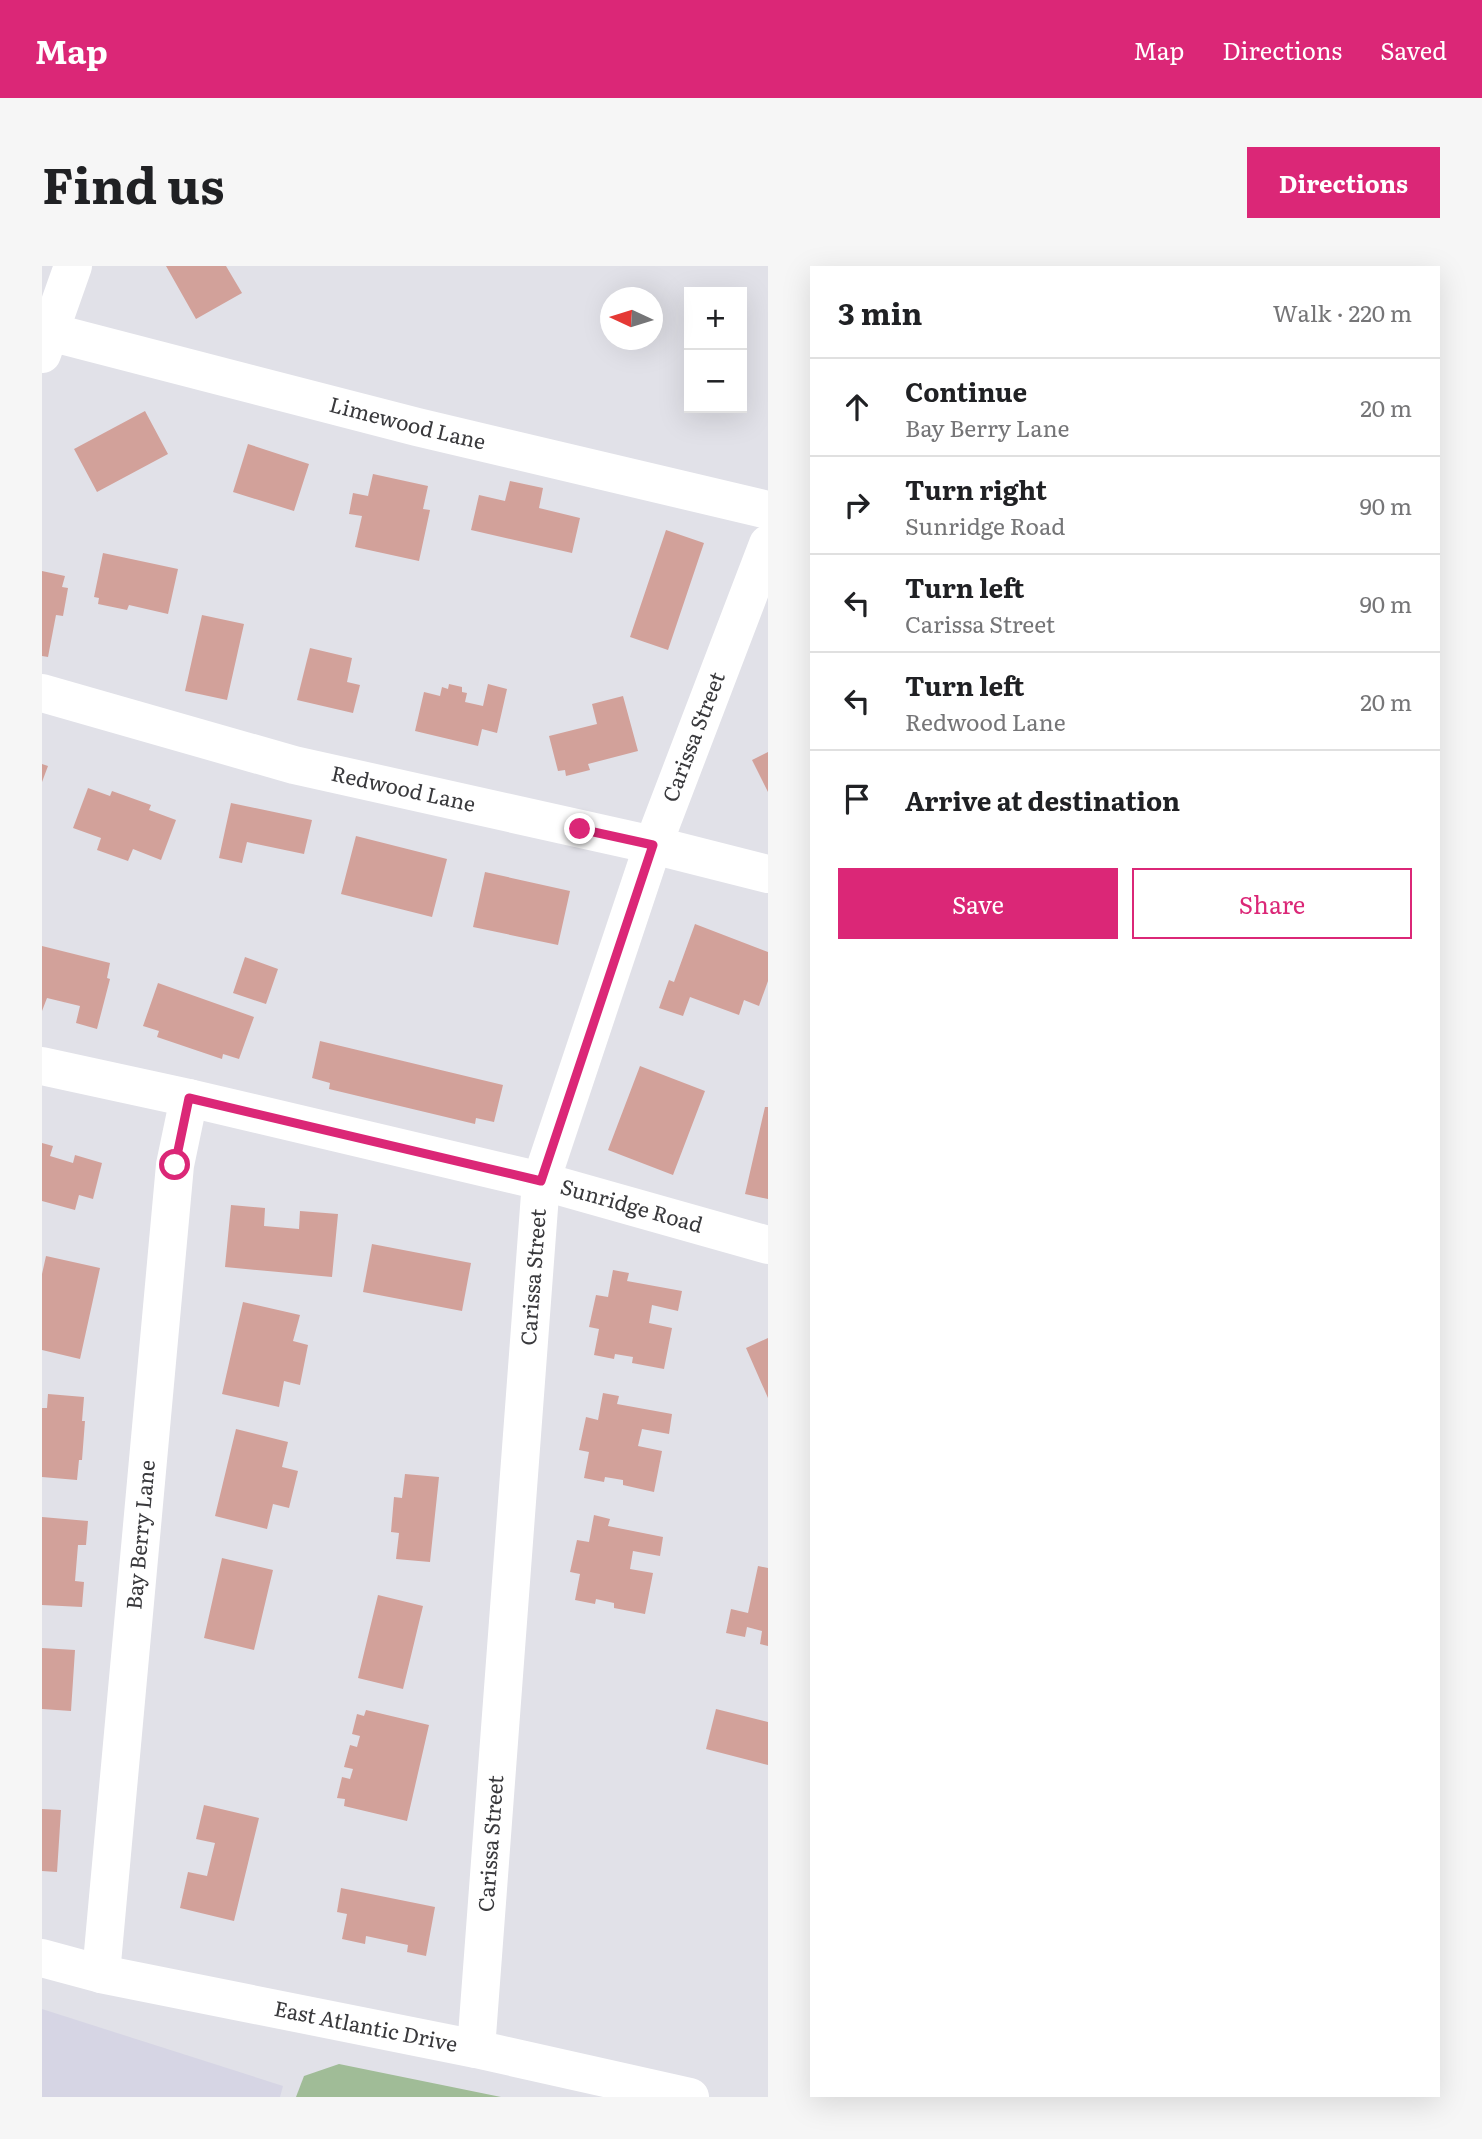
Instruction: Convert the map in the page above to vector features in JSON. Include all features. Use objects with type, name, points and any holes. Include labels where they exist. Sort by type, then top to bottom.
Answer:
[{"type":"street","points":[[46,343],[74,266]]},
{"type":"street","name":"Limewood Lane","points":[[46,343],[768,510]]},
{"type":"street","name":"Carissa Street","points":[[477,2049],[541,1181],[653,845],[768,544]]},
{"type":"street","name":"Redwood Lane","points":[[42,693],[294,765],[653,845],[768,874]]},
{"type":"street","name":"Sunridge Road","points":[[42,1066],[541,1181],[768,1244]]},
{"type":"street","name":"Bay Berry Lane","points":[[101,1974],[175,1165],[189,1098]]},
{"type":"street","name":"East Atlantic Drive","points":[[42,1958],[101,1974],[477,2049],[690,2097]]},
{"type":"shaded area","points":[[42,2009],[283,2086],[280,2097],[42,2097]]},
{"type":"green space","points":[[339,2064],[501,2097],[296,2097],[304,2076]]},
{"type":"building","points":[[166,266],[226,266],[242,293],[196,319]]},
{"type":"building","points":[[145,411],[168,454],[97,492],[74,449]]},
{"type":"building","points":[[248,444],[309,464],[294,511],[233,492]]},
{"type":"building","points":[[373,474],[428,486],[423,509],[430,510],[419,561],[355,547],[362,516],[349,514],[353,493],[368,496]]},
{"type":"building","points":[[510,481],[543,488],[539,508],[580,518],[572,553],[471,530],[479,495],[505,501]]},
{"type":"building","points":[[666,530],[704,543],[668,650],[630,637]]},
{"type":"building","points":[[103,553],[178,569],[168,614],[129,605],[127,610],[98,604],[99,598],[94,597]]},
{"type":"building","points":[[42,571],[65,576],[62,587],[68,588],[63,616],[56,615],[48,657],[42,656]]},
{"type":"building","points":[[202,615],[244,624],[227,700],[185,691]]},
{"type":"building","points":[[310,648],[352,658],[347,682],[360,685],[353,713],[297,700]]},
{"type":"building","points":[[449,684],[462,687],[462,692],[467,693],[465,702],[483,706],[488,684],[507,689],[497,733],[482,729],[478,746],[415,731],[424,692],[440,696],[442,687],[448,689]]},
{"type":"building","points":[[623,696],[638,751],[588,764],[590,770],[566,776],[565,770],[558,771],[549,736],[597,724],[592,704]]},
{"type":"building","points":[[768,752],[768,792],[752,760]]},
{"type":"building","points":[[42,764],[48,766],[42,782]]},
{"type":"building","points":[[88,788],[110,796],[112,791],[151,805],[149,810],[176,820],[161,860],[133,849],[128,861],[97,850],[101,838],[73,828]]},
{"type":"building","points":[[231,803],[312,820],[304,854],[247,842],[242,863],[219,858]]},
{"type":"building","points":[[356,836],[447,859],[432,917],[341,894]]},
{"type":"building","points":[[485,872],[570,891],[558,945],[473,927]]},
{"type":"building","points":[[695,924],[768,952],[768,981],[759,1006],[744,1000],[739,1015],[690,997],[683,1016],[659,1008],[669,980],[674,982]]},
{"type":"building","points":[[42,946],[110,963],[107,978],[110,979],[97,1029],[76,1023],[80,1006],[47,998],[42,1011]]},
{"type":"building","points":[[245,957],[278,969],[266,1004],[233,993]]},
{"type":"building","points":[[158,983],[254,1017],[239,1059],[223,1054],[222,1059],[157,1037],[159,1031],[143,1026]]},
{"type":"building","points":[[320,1041],[503,1085],[494,1122],[476,1118],[475,1124],[329,1089],[330,1083],[312,1078]]},
{"type":"building","points":[[640,1066],[705,1091],[673,1175],[608,1150]]},
{"type":"building","points":[[765,1107],[768,1107],[768,1199],[745,1194]]},
{"type":"building","points":[[42,1143],[53,1146],[50,1156],[73,1163],[75,1155],[102,1163],[93,1199],[79,1195],[75,1210],[42,1201]]},
{"type":"building","points":[[231,1205],[265,1208],[264,1226],[299,1229],[300,1211],[338,1214],[332,1277],[225,1267]]},
{"type":"building","points":[[372,1244],[471,1263],[462,1311],[363,1292]]},
{"type":"building","points":[[46,1256],[100,1268],[80,1359],[42,1350],[42,1274]]},
{"type":"building","points":[[613,1270],[629,1273],[627,1281],[682,1291],[678,1311],[652,1305],[649,1323],[672,1328],[664,1369],[632,1363],[633,1357],[615,1354],[614,1359],[594,1355],[599,1329],[589,1327],[596,1295],[608,1297]]},
{"type":"building","points":[[243,1302],[300,1315],[293,1341],[308,1345],[300,1385],[284,1381],[279,1407],[222,1394]]},
{"type":"building","points":[[768,1338],[768,1398],[746,1348]]},
{"type":"building","points":[[603,1393],[619,1396],[617,1404],[672,1414],[669,1434],[642,1429],[638,1446],[662,1451],[654,1492],[623,1485],[623,1480],[605,1477],[604,1482],[584,1478],[589,1452],[579,1450],[586,1417],[598,1420]]},
{"type":"building","points":[[48,1394],[84,1397],[82,1460],[79,1460],[77,1480],[42,1477],[42,1408],[47,1408]]},
{"type":"building","points":[[236,1429],[288,1442],[282,1467],[298,1471],[289,1508],[273,1504],[267,1529],[215,1516]]},
{"type":"building","points":[[405,1474],[439,1477],[430,1562],[396,1559],[399,1533],[391,1532],[394,1497],[402,1498]]},
{"type":"building","points":[[594,1515],[610,1519],[608,1526],[663,1537],[660,1556],[633,1551],[630,1569],[653,1573],[645,1614],[614,1608],[614,1603],[596,1599],[595,1604],[575,1600],[580,1574],[570,1572],[577,1540],[589,1542]]},
{"type":"building","points":[[42,1517],[88,1521],[86,1545],[78,1545],[75,1581],[84,1582],[82,1607],[42,1605]]},
{"type":"building","points":[[222,1558],[273,1570],[254,1650],[204,1638]]},
{"type":"building","points":[[758,1566],[768,1568],[768,1646],[760,1644],[762,1631],[747,1627],[745,1637],[726,1633],[731,1609],[748,1613]]},
{"type":"building","points":[[378,1595],[423,1606],[403,1689],[358,1678]]},
{"type":"building","points":[[42,1648],[75,1650],[71,1711],[42,1709]]},
{"type":"building","points":[[716,1709],[768,1722],[768,1765],[706,1749]]},
{"type":"building","points":[[366,1710],[429,1725],[407,1821],[344,1806],[345,1799],[337,1798],[342,1777],[350,1779],[353,1769],[344,1767],[350,1745],[357,1747],[360,1736],[352,1734],[357,1714],[364,1716]]},
{"type":"building","points":[[204,1805],[259,1818],[234,1921],[180,1908],[188,1872],[207,1876],[215,1843],[196,1839]]},
{"type":"building","points":[[42,1809],[61,1810],[57,1872],[42,1871]]},
{"type":"building","points":[[341,1888],[435,1907],[426,1956],[407,1952],[408,1945],[366,1936],[365,1944],[342,1939],[347,1914],[337,1912]]},
{"type":"route","points":[[175,1165],[189,1098],[541,1181],[653,845],[580,829]]}]
